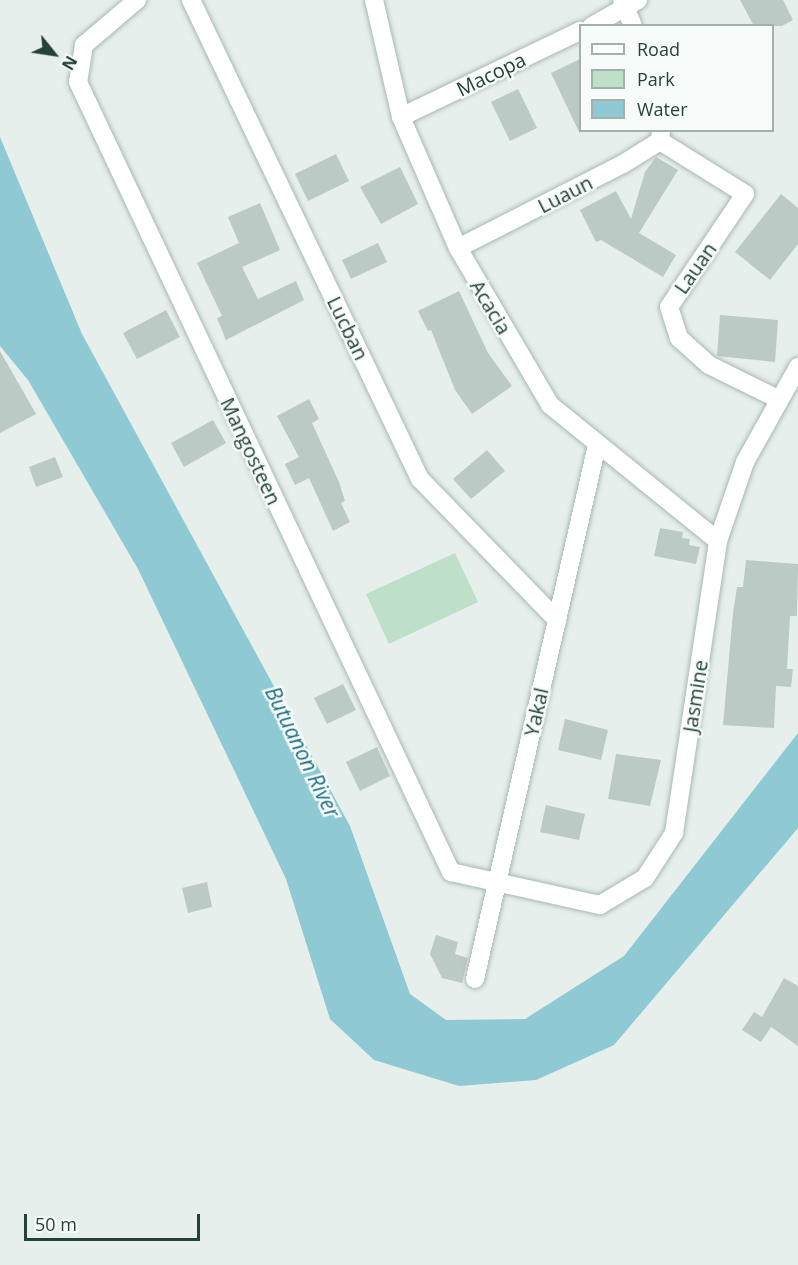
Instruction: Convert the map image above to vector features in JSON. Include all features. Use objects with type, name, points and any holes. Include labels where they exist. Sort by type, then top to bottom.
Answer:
[{"type":"street","name":"Mangosteen","points":[[137,0],[84,45],[78,82],[447,869],[458,875],[498,881]]},
{"type":"street","name":"Lucban","points":[[191,0],[420,479],[557,620]]},
{"type":"street","name":"Acacia","points":[[374,0],[401,117],[458,248],[550,405],[718,541]]},
{"type":"street","points":[[596,24],[630,8]]},
{"type":"street","name":"Macopa","points":[[401,117],[579,31]]},
{"type":"street","name":"Luaun","points":[[458,248],[660,136]]},
{"type":"street","name":"Lauan","points":[[660,136],[746,194],[669,307],[679,338],[709,365],[787,390]]},
{"type":"street","name":"Jasmine","points":[[498,881],[600,905],[645,878],[674,833],[718,541],[745,462],[798,367]]},
{"type":"street","name":"Yakal","points":[[475,979],[597,445]]},
{"type":"green space","points":[[455,553],[478,602],[389,644],[366,594]]},
{"type":"water","name":"Butuanon River","points":[[0,137],[82,334],[350,826],[410,994],[446,1020],[525,1019],[624,956],[798,733],[798,828],[614,1045],[536,1080],[459,1086],[374,1060],[330,1019],[286,879],[138,569],[28,380],[0,346]]},
{"type":"building","points":[[740,0],[783,0],[793,20],[782,26],[753,24]]},
{"type":"building","points":[[579,59],[579,132],[551,73]]},
{"type":"building","points":[[518,89],[537,128],[510,141],[491,102]]},
{"type":"building","points":[[336,154],[349,181],[308,201],[295,174]]},
{"type":"building","points":[[656,157],[678,170],[639,233],[676,255],[663,277],[601,240],[596,242],[580,210],[616,191],[631,219],[645,172]]},
{"type":"building","points":[[400,167],[418,204],[381,224],[360,187]]},
{"type":"building","points":[[781,194],[798,208],[798,244],[770,280],[735,252]]},
{"type":"building","points":[[260,203],[280,250],[242,267],[258,299],[296,281],[304,300],[226,340],[217,318],[222,316],[197,263],[239,243],[228,217]]},
{"type":"building","points":[[378,243],[387,262],[351,279],[342,260]]},
{"type":"building","points":[[459,291],[488,353],[512,386],[472,414],[455,390],[431,330],[428,331],[418,311]]},
{"type":"building","points":[[166,310],[180,337],[137,359],[123,333]]},
{"type":"building","points":[[720,315],[778,320],[775,362],[717,356]]},
{"type":"building","points":[[0,351],[36,414],[0,433]]},
{"type":"building","points":[[309,399],[319,419],[312,423],[339,482],[345,501],[341,503],[350,522],[333,531],[309,478],[295,485],[285,464],[299,457],[277,416]]},
{"type":"building","points":[[213,420],[226,443],[184,467],[171,443]]},
{"type":"building","points":[[487,450],[505,471],[471,499],[453,479]]},
{"type":"building","points":[[55,457],[63,477],[36,487],[29,467]]},
{"type":"building","points":[[660,528],[683,532],[682,538],[690,539],[689,545],[700,547],[696,564],[654,556]]},
{"type":"building","points":[[746,560],[798,564],[797,616],[790,616],[787,669],[793,669],[791,687],[776,686],[774,728],[723,725],[733,613],[737,587],[743,587]]},
{"type":"building","points":[[343,684],[356,710],[327,724],[314,698]]},
{"type":"building","points":[[565,719],[608,730],[601,760],[558,750]]},
{"type":"building","points":[[377,747],[390,776],[360,791],[346,762]]},
{"type":"building","points":[[616,754],[661,760],[650,806],[608,799]]},
{"type":"building","points":[[546,805],[585,814],[579,840],[540,832]]},
{"type":"building","points":[[207,882],[212,907],[188,913],[182,888]]},
{"type":"building","points":[[436,935],[458,942],[455,954],[468,958],[462,983],[442,978],[430,954]]},
{"type":"building","points":[[784,978],[798,986],[798,1046],[771,1027],[761,1042],[742,1030],[754,1012],[762,1017]]}]
